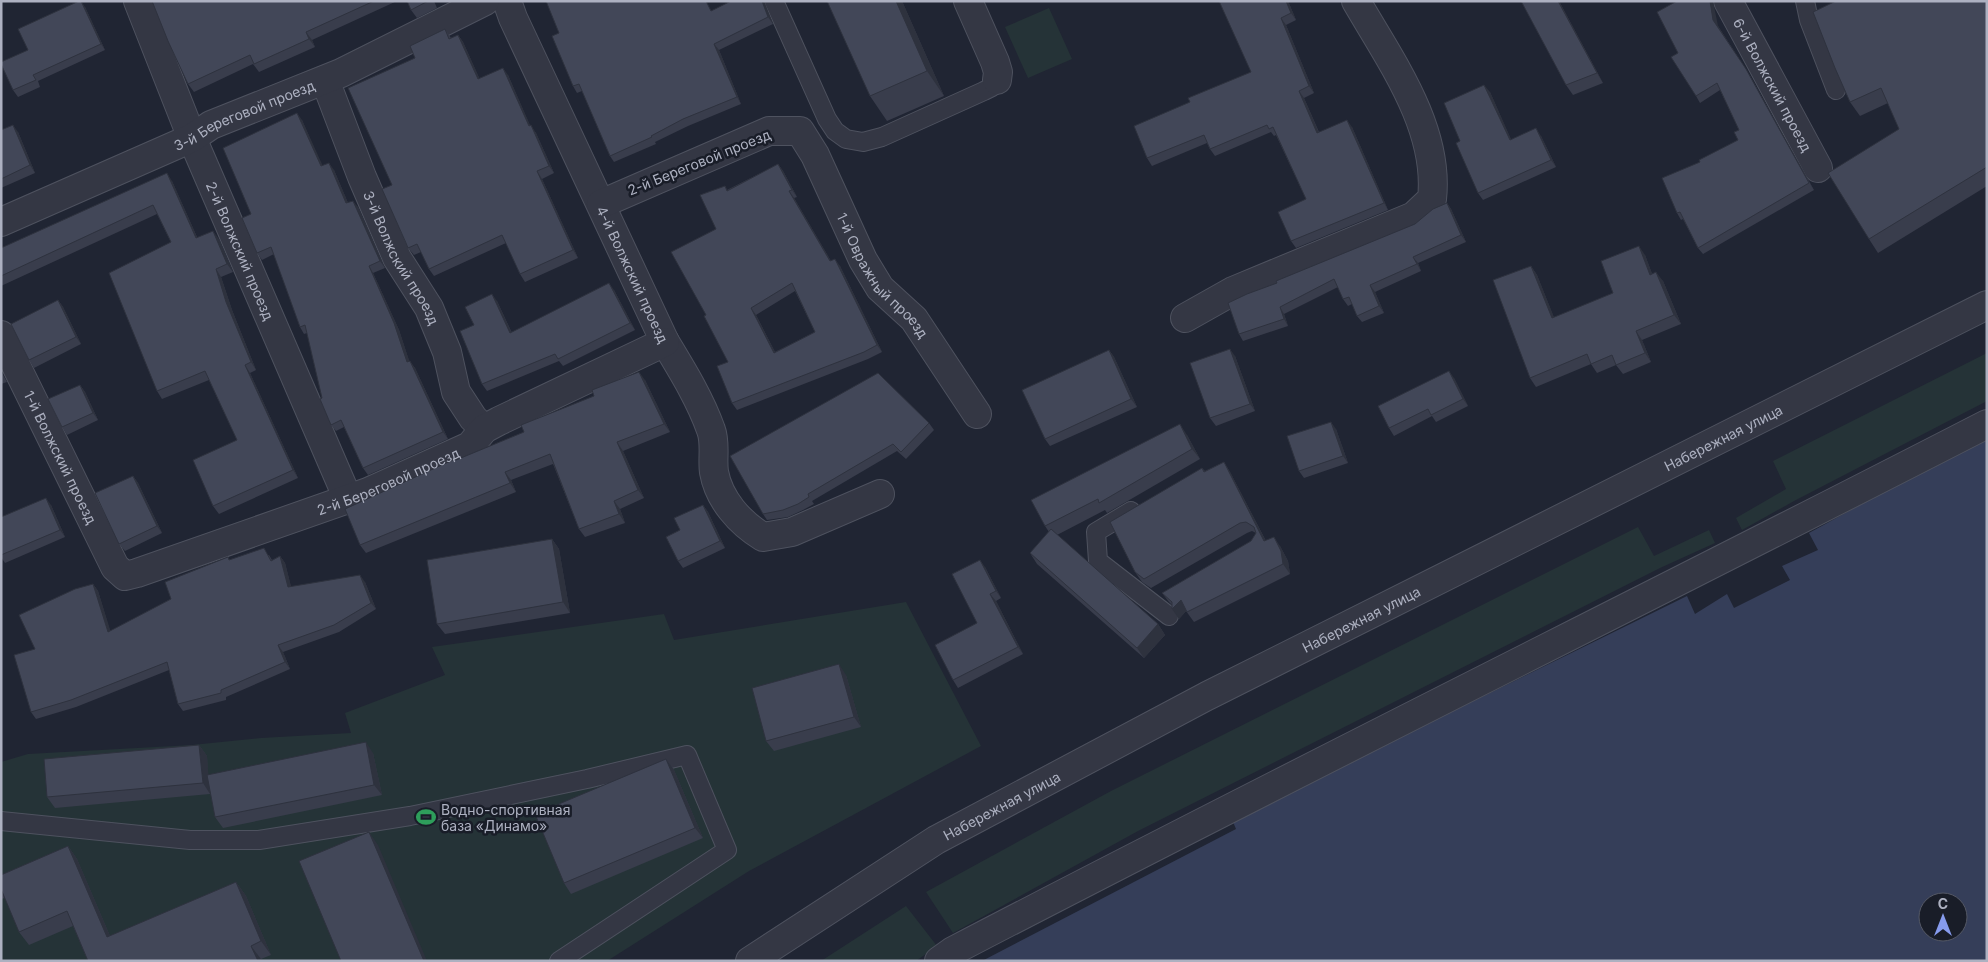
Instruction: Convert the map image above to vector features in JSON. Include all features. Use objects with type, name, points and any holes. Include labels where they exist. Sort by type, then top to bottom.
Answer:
[{"type":"street","name":"2-й Волжский проезд","points":[[138,1],[192,138],[348,499]]},
{"type":"street","name":"3-й Береговой проезд","points":[[1,222],[192,138],[211,125],[325,80],[485,1]]},
{"type":"street","name":"4-й Волжский проезд","points":[[507,1],[513,18],[665,342],[690,384],[712,432],[714,473],[724,499],[748,528],[763,538],[792,532],[880,494]]},
{"type":"street","points":[[968,1],[995,62],[998,72],[997,80]]},
{"type":"street","points":[[1185,318],[1233,291],[1414,216],[1432,199],[1434,178],[1429,148],[1410,96],[1356,1]]},
{"type":"street","name":"6-й Волжский проезд","points":[[1728,1],[1818,168]]},
{"type":"street","name":"3-й Волжский проезд","points":[[325,80],[362,177],[397,258],[429,308],[447,352],[456,392],[472,418],[484,430]]},
{"type":"street","name":"2-й Береговой проезд","points":[[601,204],[769,131],[800,131]]},
{"type":"street","name":"1-й Овражный проезд","points":[[800,131],[815,155],[864,260],[880,288],[914,319],[977,414]]},
{"type":"street","name":"Набережная улица","points":[[750,961],[936,840],[1198,700],[1987,305]]},
{"type":"street","name":"1-й Волжский проезд","points":[[1,335],[115,567],[125,576]]},
{"type":"street","name":"2-й Береговой проезд","points":[[125,576],[348,499],[470,446],[484,430],[665,342]]},
{"type":"street","points":[[939,961],[953,950],[1210,817],[1739,552],[1987,424]]},
{"type":"lane","points":[[774,1],[827,119],[835,131],[846,139],[863,142],[882,137],[984,92],[992,87],[997,80]]},
{"type":"lane","points":[[1805,1],[1809,20],[1836,90]]},
{"type":"lane","points":[[1145,503],[1096,532],[1098,561],[1169,616]]},
{"type":"lane","points":[[1150,601],[1167,591]]},
{"type":"lane","points":[[1,821],[190,840],[259,840],[410,816],[587,779],[687,754],[727,850],[559,961]]},
{"type":"shaded area","points":[[1049,8],[1072,59],[1028,78],[1005,27]]},
{"type":"shaded area","points":[[1987,353],[1987,401],[1742,530],[1736,518],[1786,489],[1773,461]]},
{"type":"shaded area","points":[[1638,527],[1654,556],[1709,530],[1715,543],[1660,568],[1138,831],[953,933],[926,892],[1111,791]]},
{"type":"shaded area","name":"Водно-спортивная база «Динамо»","points":[[906,602],[981,746],[749,871],[607,961],[1,961],[1,762],[28,754],[192,745],[261,738],[351,733],[345,713],[445,675],[432,647],[664,614],[674,640]]},
{"type":"shaded area","points":[[906,906],[937,946],[916,961],[821,961]]},
{"type":"water","points":[[1987,440],[1987,961],[982,961],[1236,829],[1231,817],[1313,780],[1687,596],[1695,614],[1727,594],[1734,608],[1790,580],[1782,566],[1818,550],[1809,533],[1911,477]]},
{"type":"building","points":[[81,1],[101,44],[33,75],[36,80],[13,90],[1,62],[28,50],[18,29]]},
{"type":"building","points":[[152,1],[374,1],[306,32],[309,39],[254,64],[250,55],[188,84]]},
{"type":"building","points":[[407,1],[428,1],[411,10]]},
{"type":"building","points":[[546,1],[706,1],[711,11],[731,1],[762,1],[768,17],[714,44],[737,97],[683,119],[652,137],[610,156],[579,84],[573,86],[552,36],[559,33]]},
{"type":"building","points":[[827,1],[896,1],[927,71],[870,96]]},
{"type":"building","points":[[1219,1],[1286,1],[1291,13],[1281,18],[1309,86],[1299,91],[1317,133],[1347,120],[1384,203],[1291,241],[1278,212],[1306,199],[1273,127],[1269,129],[1267,125],[1210,149],[1204,135],[1147,158],[1134,126],[1190,102],[1188,98],[1251,72]]},
{"type":"building","points":[[1521,1],[1558,1],[1597,73],[1566,85]]},
{"type":"building","points":[[1677,1],[1710,1],[1713,20],[1746,69],[1809,183],[1698,248],[1680,212],[1677,213],[1662,178],[1700,162],[1699,160],[1738,140],[1734,132],[1739,130],[1717,83],[1696,96],[1671,57],[1678,53],[1657,12]]},
{"type":"building","points":[[1836,1],[1987,1],[1987,167],[1869,239],[1828,173],[1899,129],[1881,88],[1850,102],[1813,12]]},
{"type":"building","points":[[445,29],[449,39],[458,35],[478,79],[503,68],[549,166],[537,171],[573,250],[520,274],[502,235],[429,269],[417,244],[408,248],[382,189],[392,185],[348,88],[415,58],[410,46]]},
{"type":"building","points":[[1484,85],[1510,140],[1536,128],[1551,160],[1478,193],[1456,143],[1460,141],[1444,103]]},
{"type":"building","points":[[297,113],[321,166],[329,163],[346,203],[353,201],[380,261],[369,266],[394,323],[407,362],[410,361],[443,432],[363,468],[341,420],[331,425],[320,399],[322,398],[305,325],[300,327],[271,247],[257,253],[242,218],[251,214],[223,148]]},
{"type":"building","points":[[13,125],[30,165],[1,179],[1,130]]},
{"type":"building","points":[[778,164],[792,190],[789,191],[830,261],[835,259],[877,345],[864,352],[732,403],[717,366],[728,362],[704,316],[706,315],[671,252],[716,229],[700,195],[725,186],[727,191]],"holes":[[[792,283],[815,332],[774,353],[751,308]]]},
{"type":"building","points":[[167,173],[196,238],[213,231],[227,264],[216,269],[226,302],[251,362],[245,365],[293,470],[213,506],[193,460],[237,440],[205,371],[157,391],[109,273],[171,242],[153,205],[1,276],[1,248]]},
{"type":"building","points":[[1447,203],[1461,235],[1413,257],[1417,264],[1370,285],[1379,306],[1357,316],[1349,297],[1343,299],[1334,279],[1280,307],[1284,319],[1239,334],[1228,303],[1277,283],[1276,281],[1415,224],[1433,209]]},
{"type":"building","points":[[1639,246],[1650,275],[1656,272],[1674,315],[1636,331],[1645,353],[1616,365],[1612,355],[1591,364],[1587,354],[1530,378],[1493,280],[1531,266],[1552,318],[1613,293],[1601,261]]},
{"type":"building","points":[[609,283],[630,323],[558,359],[555,354],[482,384],[460,331],[474,325],[465,307],[492,294],[510,333]]},
{"type":"building","points":[[58,300],[76,337],[29,360],[11,324]]},
{"type":"building","points":[[1230,349],[1250,404],[1210,418],[1190,363]]},
{"type":"building","points":[[1109,350],[1131,399],[1045,439],[1022,390]]},
{"type":"building","points":[[1449,371],[1463,399],[1431,415],[1428,409],[1389,428],[1378,406]]},
{"type":"building","points":[[639,372],[664,424],[617,442],[638,490],[614,501],[619,514],[579,529],[550,454],[505,472],[510,483],[360,545],[345,509],[455,459],[524,432],[521,425],[594,396],[592,390]]},
{"type":"building","points":[[878,373],[929,423],[901,452],[893,444],[808,494],[809,497],[798,504],[783,510],[763,514],[730,456]]},
{"type":"building","points":[[80,385],[93,413],[62,427],[48,399]]},
{"type":"building","points":[[1331,422],[1343,456],[1299,471],[1287,436]]},
{"type":"building","points":[[1180,424],[1192,449],[1099,503],[1098,499],[1045,526],[1031,500]]},
{"type":"building","points":[[1224,462],[1264,541],[1274,537],[1281,551],[1283,564],[1187,612],[1181,600],[1172,609],[1172,602],[1162,593],[1251,541],[1256,533],[1254,527],[1246,522],[1240,523],[1144,579],[1135,572],[1110,522],[1202,468],[1204,472]]},
{"type":"building","points":[[133,476],[157,526],[119,544],[95,493]]},
{"type":"building","points":[[46,498],[60,530],[1,555],[1,517]]},
{"type":"building","points":[[703,505],[720,541],[678,561],[666,537],[680,530],[674,518]]},
{"type":"building","points":[[1051,529],[1158,624],[1137,648],[1030,553]]},
{"type":"building","points":[[552,539],[563,602],[437,624],[427,560]]},
{"type":"building","points":[[264,548],[271,561],[280,556],[288,587],[360,575],[371,603],[334,625],[278,645],[285,662],[221,690],[221,693],[178,704],[167,662],[71,700],[31,712],[14,655],[35,649],[19,615],[75,589],[93,584],[108,632],[171,599],[165,582],[228,557],[229,560]]},
{"type":"building","points":[[980,560],[996,591],[990,594],[1018,647],[953,680],[935,645],[977,623],[952,574]]},
{"type":"building","points":[[839,664],[854,717],[766,741],[752,688]]},
{"type":"building","points":[[366,742],[374,785],[215,817],[207,775]]},
{"type":"building","points":[[199,745],[203,783],[47,797],[44,759]]},
{"type":"building","points":[[666,759],[695,828],[564,883],[535,814]]},
{"type":"building","points":[[369,832],[424,961],[341,961],[299,861]]},
{"type":"building","points":[[68,846],[107,937],[236,882],[261,941],[251,946],[258,961],[88,961],[67,911],[19,932],[1,889],[1,875]]},
{"type":"place","name":"Водно-спортивная база «Динамо»","points":[[426,817]]}]
